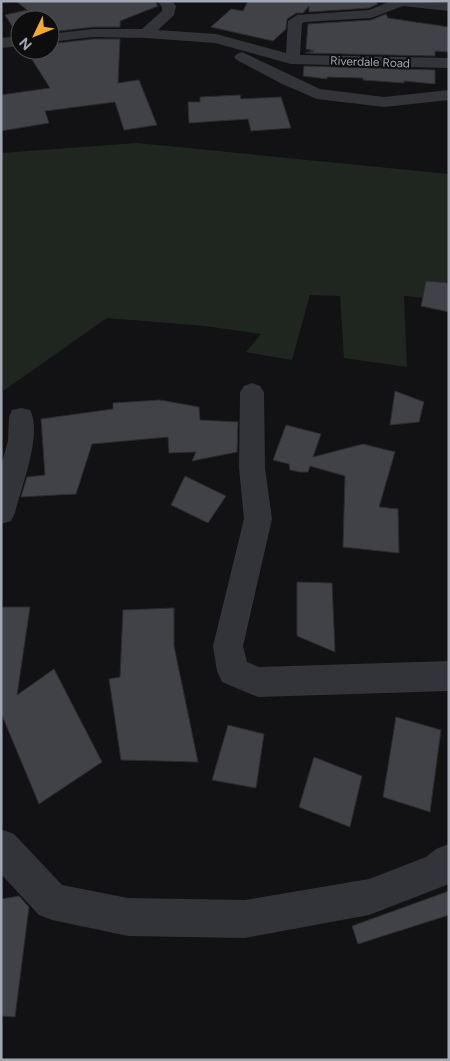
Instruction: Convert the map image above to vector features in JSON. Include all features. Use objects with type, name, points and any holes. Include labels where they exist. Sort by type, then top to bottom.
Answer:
[{"type":"street","points":[[146,34],[169,12],[169,6],[164,1]]},
{"type":"street","points":[[291,59],[294,51],[295,21],[302,18],[371,14],[402,2],[449,7]]},
{"type":"street","points":[[60,37],[94,34],[146,34],[190,37],[233,52],[317,94],[384,102],[449,95]]},
{"type":"street","name":"Riverdale Road","points":[[190,37],[216,39],[291,59],[449,63]]},
{"type":"street","points":[[252,392],[252,468],[258,519],[228,646],[233,671],[258,682],[449,676]]},
{"type":"street","points":[[1,513],[20,441],[22,416]]},
{"type":"street","points":[[1,847],[52,902],[128,917],[246,919],[369,897],[438,871],[449,862]]},
{"type":"shaded area","points":[[137,143],[449,174],[449,300],[404,296],[407,367],[344,358],[340,296],[310,295],[292,360],[246,352],[261,334],[205,326],[107,318],[3,391],[1,373],[1,153]]},
{"type":"building","points":[[16,1],[155,1],[158,6],[120,21],[120,27],[93,27],[60,31],[60,10],[27,10]]},
{"type":"building","points":[[248,1],[375,1],[378,4],[369,8],[309,12],[309,6],[303,13],[296,13],[287,19],[286,29],[273,41],[211,27],[231,9],[243,11]]},
{"type":"building","points":[[10,14],[10,23],[5,15]]},
{"type":"building","points":[[386,14],[388,18],[449,27],[449,52],[435,51],[435,56],[305,53],[314,51],[306,49],[308,24],[371,20]]},
{"type":"building","points":[[93,39],[120,39],[118,83],[139,80],[157,125],[124,130],[115,102],[45,111],[49,123],[1,131],[1,95],[50,88],[32,60],[60,60],[60,43]]},
{"type":"building","points":[[304,66],[435,70],[435,84],[363,80],[363,78],[327,77],[327,79],[303,76]]},
{"type":"building","points":[[240,95],[241,99],[281,97],[291,128],[251,131],[248,119],[189,123],[188,102],[200,102],[200,97]]},
{"type":"building","points":[[426,281],[449,283],[449,312],[421,306]]},
{"type":"building","points":[[395,391],[424,402],[419,422],[390,425]]},
{"type":"building","points":[[160,400],[199,407],[200,420],[238,422],[237,452],[192,461],[196,452],[169,453],[168,437],[92,444],[76,494],[21,497],[27,477],[45,475],[41,419],[113,409],[113,403]]},
{"type":"building","points":[[286,425],[321,434],[313,457],[363,444],[395,452],[379,507],[398,509],[399,553],[343,547],[345,476],[310,466],[308,472],[290,470],[289,464],[273,460]]},
{"type":"building","points":[[185,476],[226,496],[208,523],[171,505]]},
{"type":"building","points":[[297,582],[332,583],[335,652],[297,636]]},
{"type":"building","points":[[1,607],[30,607],[17,695],[54,669],[102,762],[39,804],[1,713]]},
{"type":"building","points":[[174,608],[174,646],[198,762],[121,760],[109,679],[120,677],[123,610]]},
{"type":"building","points":[[396,717],[441,730],[430,812],[383,797]]},
{"type":"building","points":[[228,725],[264,734],[256,788],[212,780]]},
{"type":"building","points":[[314,757],[362,776],[350,827],[299,807]]},
{"type":"building","points":[[449,891],[449,915],[358,944],[352,926]]},
{"type":"building","points":[[19,896],[29,907],[15,1017],[1,1016],[1,899]]}]
